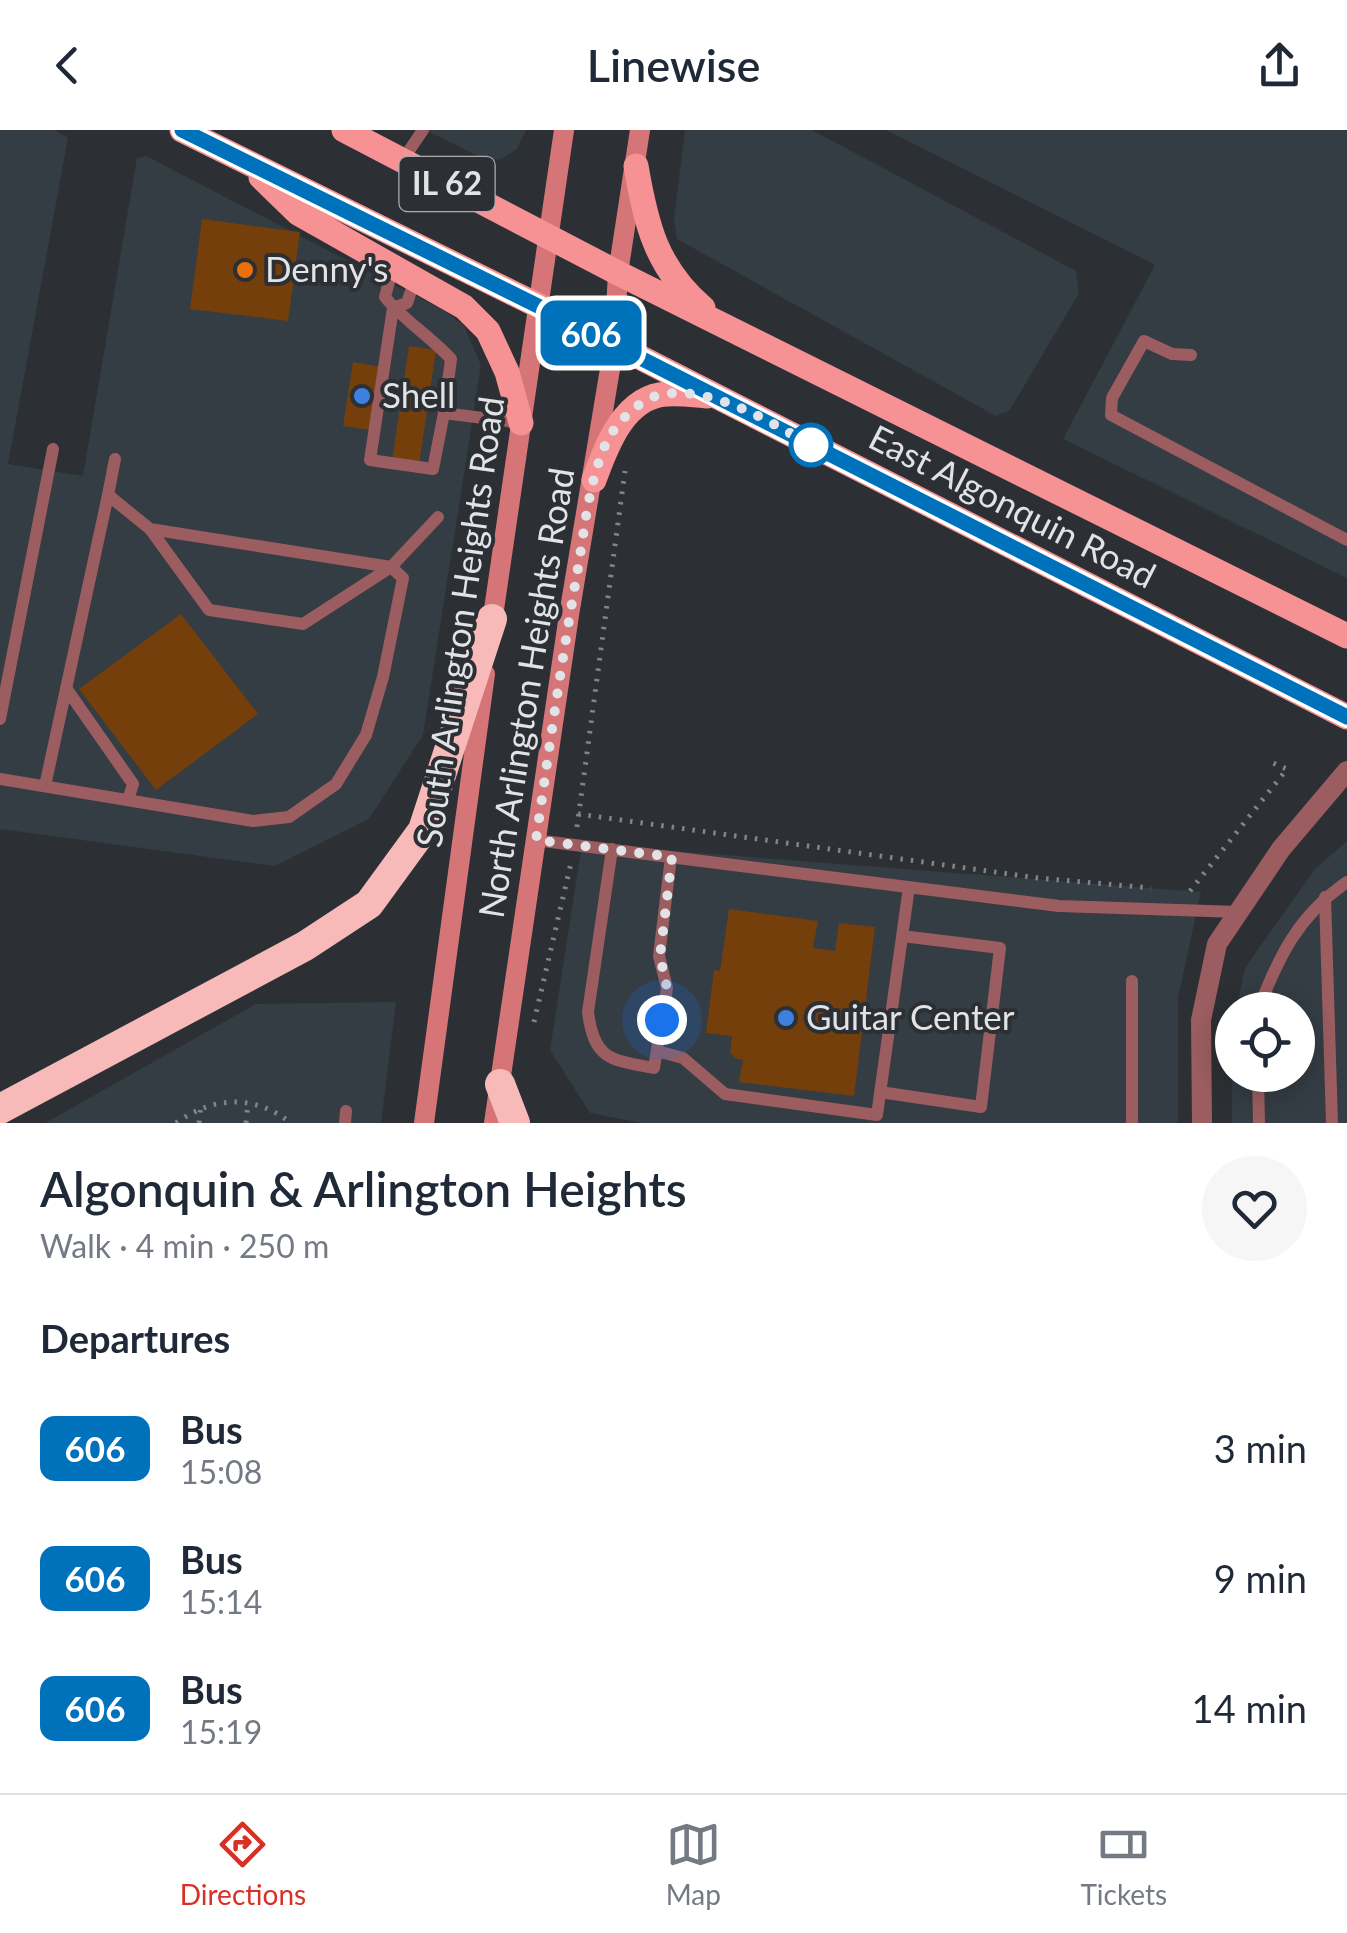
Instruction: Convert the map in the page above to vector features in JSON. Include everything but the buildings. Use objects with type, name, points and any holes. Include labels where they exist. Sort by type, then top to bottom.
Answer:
[{"type":"highway","points":[[0,1110],[305,946],[369,904],[423,830],[492,618]]},
{"type":"highway","points":[[500,1084],[515,1123]]},
{"type":"main road","name":"IL 62","points":[[182,130],[538,306]]},
{"type":"main road","name":"IL 62","points":[[344,130],[550,238]]},
{"type":"main road","name":"South Arlington Heights Road","points":[[424,1123],[492,618],[564,130]]},
{"type":"main road","points":[[618,272],[640,130]]},
{"type":"main road","points":[[243,160],[298,213],[464,307],[488,331],[507,372],[521,423]]},
{"type":"main road","points":[[636,166],[647,227],[659,252],[688,294],[726,327]]},
{"type":"main road","name":"East Algonquin Road","points":[[550,238],[1347,636]]},
{"type":"main road","name":"North Arlington Heights Road","points":[[494,1123],[569,615],[614,345],[618,272]]},
{"type":"main road","name":"East Algonquin Road","points":[[538,306],[1347,716]]},
{"type":"main road","points":[[594,480],[608,440],[636,406],[662,394],[717,397]]},
{"type":"street","points":[[1202,1123],[1200,1020],[1216,944],[1281,848],[1347,772]]},
{"type":"lane","points":[[402,160],[423,130]]},
{"type":"lane","points":[[393,308],[370,460],[433,469],[451,359],[426,332],[393,308],[385,296],[404,273]]},
{"type":"lane","points":[[393,308],[407,302],[404,273]]},
{"type":"lane","points":[[1191,355],[1172,354],[1144,341],[1112,398],[1111,415],[1347,540]]},
{"type":"lane","points":[[444,413],[521,423]]},
{"type":"lane","points":[[0,719],[53,449]]},
{"type":"lane","points":[[44,786],[114,459]]},
{"type":"lane","points":[[108,495],[150,529],[208,610],[303,624],[391,567],[438,516]]},
{"type":"lane","points":[[0,779],[254,821],[288,816],[336,784],[366,735],[383,677],[403,578],[391,567],[150,529]]},
{"type":"lane","points":[[66,688],[133,784],[128,800]]},
{"type":"lane","points":[[536,840],[1059,906],[1244,904]]},
{"type":"lane","points":[[612,850],[588,1012],[591,1038],[612,1060],[654,1068],[667,988],[660,956],[672,857]]},
{"type":"lane","points":[[1265,992],[1280,954],[1325,897],[1347,882]]},
{"type":"lane","points":[[657,1051],[683,1058],[726,1094],[877,1115],[908,887]]},
{"type":"lane","points":[[1325,897],[1332,1123]]},
{"type":"lane","points":[[880,1092],[981,1107],[1000,948],[902,936]]},
{"type":"lane","points":[[1132,981],[1132,1123]]},
{"type":"lane","points":[[1258,1092],[1258,1123]]},
{"type":"path","points":[[530,1037],[574,845],[626,462]]},
{"type":"path","points":[[1190,891],[1287,769],[1273,763]]},
{"type":"path","points":[[578,814],[1038,878],[1155,888]]},
{"type":"path","points":[[1174,890],[1244,904]]},
{"type":"path","points":[[246,1123],[248,1103]]},
{"type":"path","points":[[176,1123],[201,1106],[248,1103],[270,1109],[291,1123]]},
{"type":"path","points":[[198,1123],[201,1106]]},
{"type":"shaded area","points":[[0,130],[55,130],[68,138],[8,464],[83,476],[137,158],[146,156],[445,311],[464,326],[481,365],[423,735],[369,819],[275,866],[0,829]]},
{"type":"shaded area","points":[[425,130],[526,130],[517,149],[501,159],[488,161]]},
{"type":"shaded area","points":[[685,130],[812,130],[1076,271],[1079,293],[1010,410],[996,416],[677,239],[674,218]]},
{"type":"shaded area","points":[[886,130],[1347,130],[1347,578],[1063,439],[1155,265]]},
{"type":"shaded area","points":[[1347,841],[1347,1123],[1232,1123],[1232,1092],[1315,1092],[1315,992],[1240,992],[1245,968],[1314,870]]},
{"type":"shaded area","points":[[582,844],[1201,892],[1178,998],[1178,1123],[641,1123],[590,1113],[550,1050]]},
{"type":"shaded area","points":[[396,1002],[381,1123],[45,1123],[256,1004]]},
{"type":"bus line","name":"606","points":[[182,130],[538,306],[1347,717]]},
{"type":"place","name":"Denny's","points":[[245,270]]},
{"type":"place","name":"Shell","points":[[362,396]]},
{"type":"place","name":"Guitar Center","points":[[786,1018]]},
{"type":"route","points":[[662,1020],[667,988],[660,956],[672,857],[536,840],[569,615],[594,480],[608,440],[619,426],[636,406],[662,394],[717,397],[811,445]]}]
